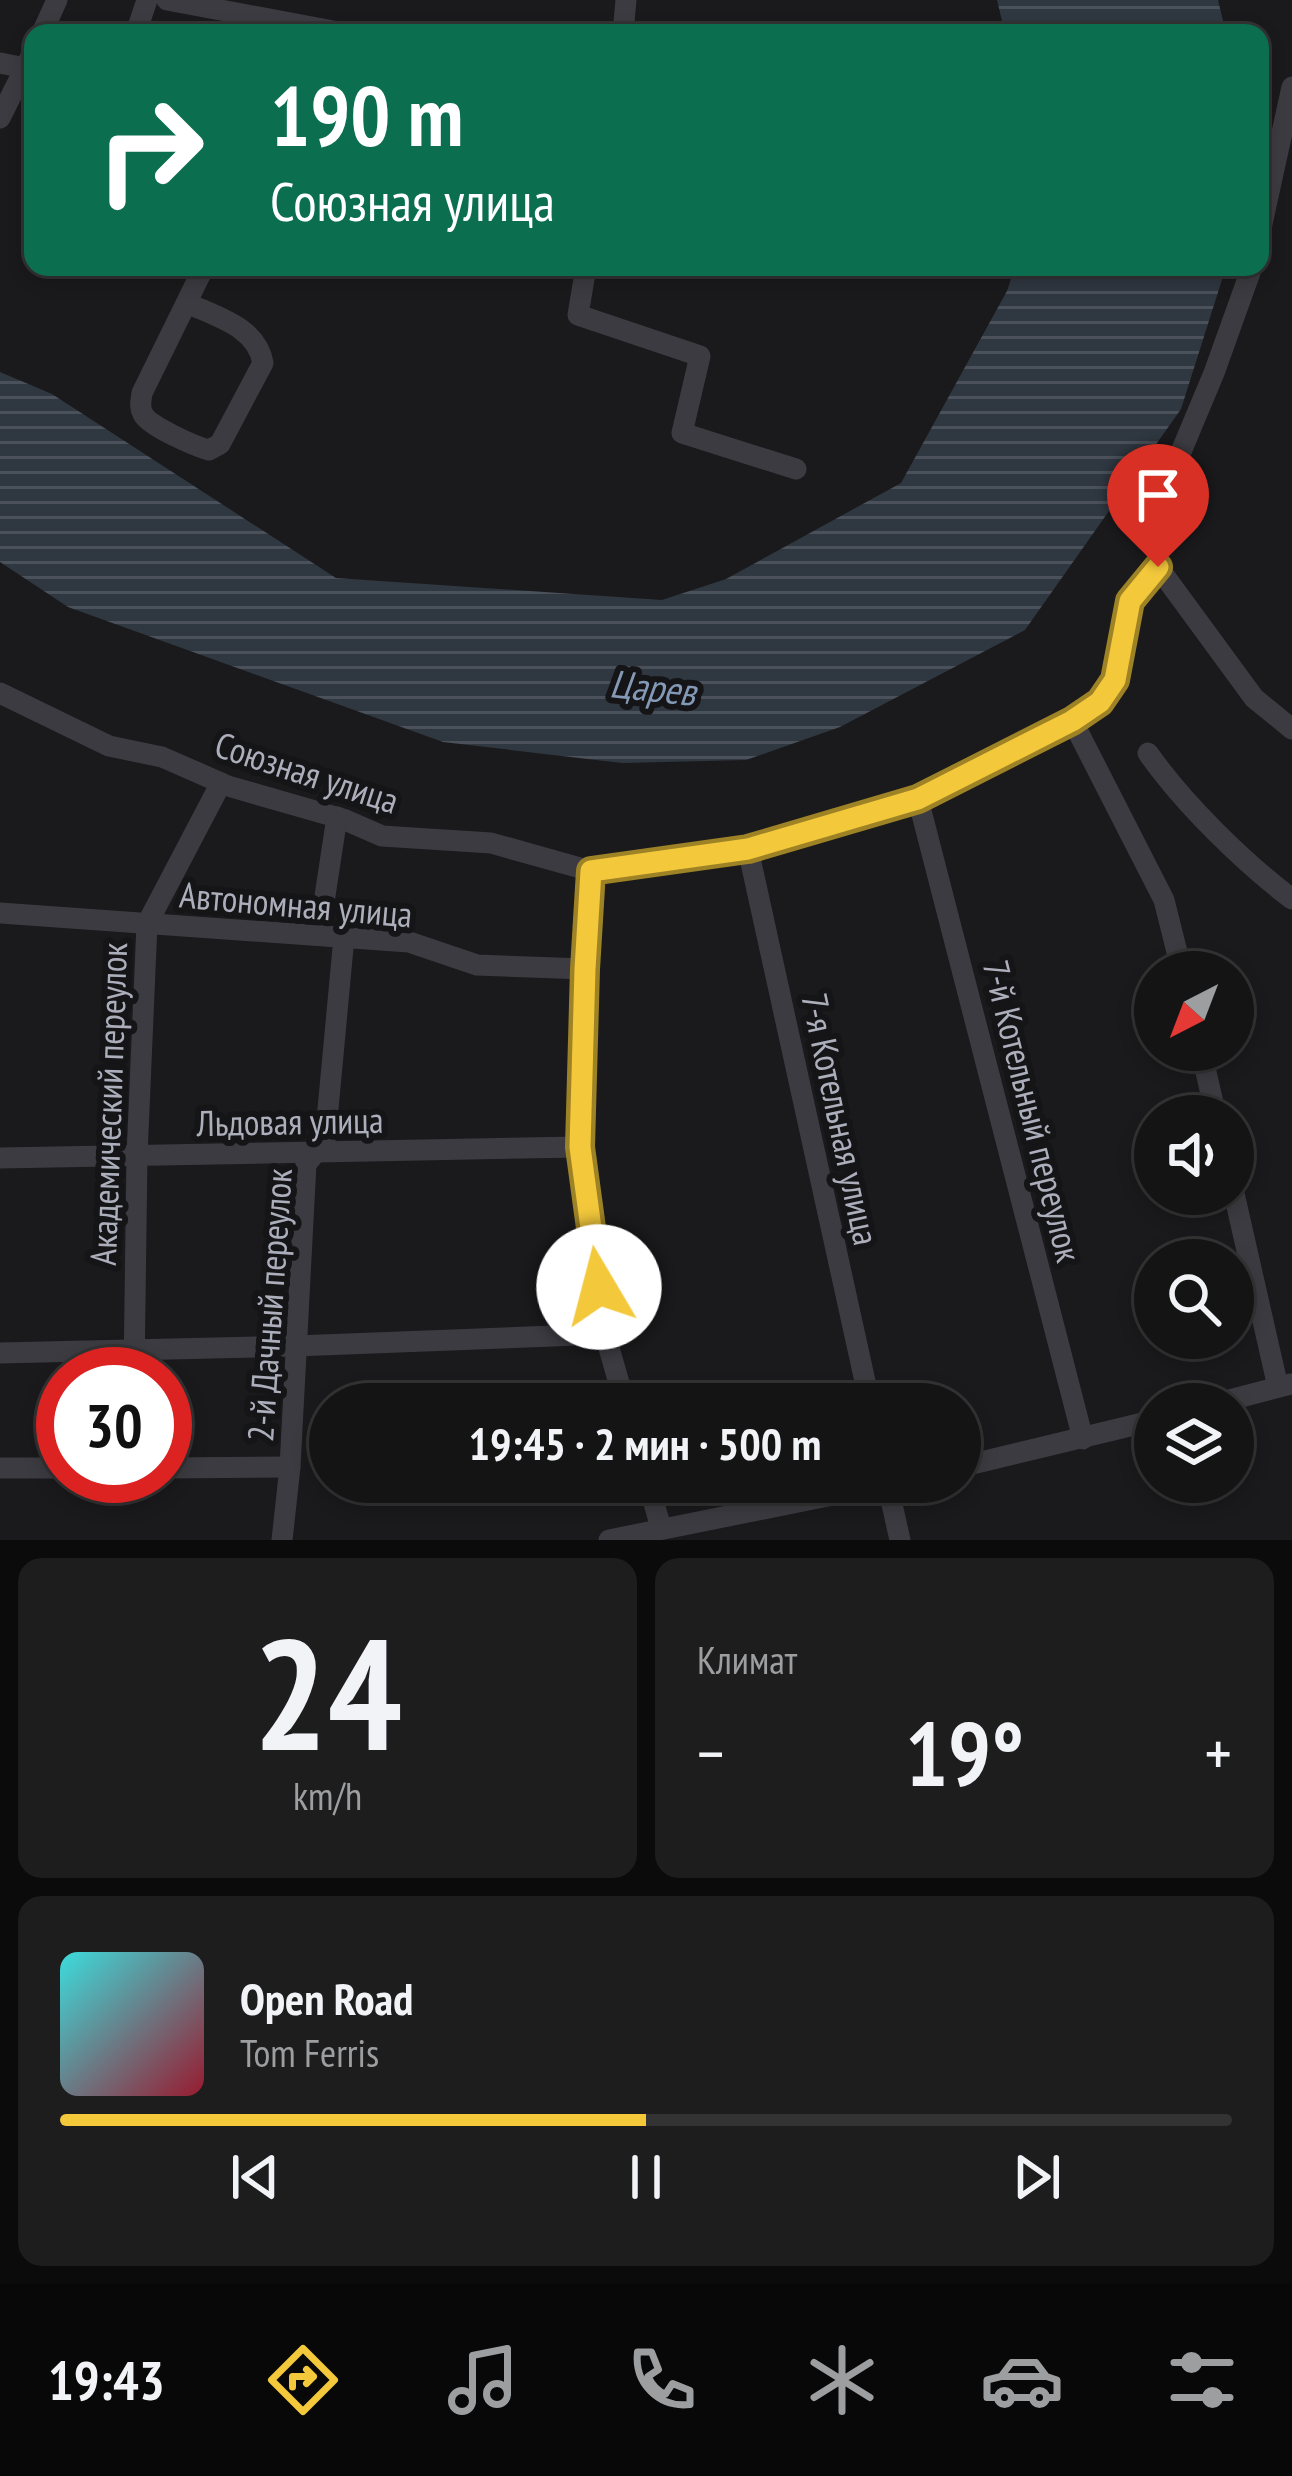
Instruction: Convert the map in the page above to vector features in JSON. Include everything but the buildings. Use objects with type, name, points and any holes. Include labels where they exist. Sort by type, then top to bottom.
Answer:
[{"type":"street","points":[[167,0],[273,24]]},
{"type":"street","points":[[0,118],[24,70]]},
{"type":"street","points":[[1269,192],[1292,87]]},
{"type":"street","points":[[188,303],[250,334],[263,363],[220,444],[208,450],[145,419],[140,408],[142,393],[200,276]]},
{"type":"street","points":[[584,276],[578,315],[700,356],[682,434],[796,469]]},
{"type":"street","points":[[1152,521],[1249,276]]},
{"type":"street","name":"Союзная улица","points":[[0,693],[110,746],[162,758],[220,783],[382,836],[490,843],[591,871],[748,849],[918,799],[1072,721],[1100,702],[1115,680],[1130,601],[1158,567],[1254,698],[1292,729]]},
{"type":"street","points":[[1072,721],[1164,900],[1177,951]]},
{"type":"street","points":[[1148,753],[1171,785],[1292,899]]},
{"type":"street","name":"Академический переулок","points":[[134,1347],[147,924],[220,783]]},
{"type":"street","name":"7-й Котельный переулок","points":[[918,799],[1083,1439]]},
{"type":"street","points":[[319,935],[337,818]]},
{"type":"street","name":"7-я Котельная улица","points":[[748,849],[865,1383]]},
{"type":"street","points":[[591,871],[580,1147],[605,1334],[619,1383]]},
{"type":"street","name":"Автономная улица","points":[[0,914],[409,942],[477,965],[585,969]]},
{"type":"street","name":"2-й Дачный переулок","points":[[282,1540],[306,1165],[326,1142],[344,937]]},
{"type":"street","name":"Льдовая улица","points":[[0,1158],[580,1147]]},
{"type":"street","points":[[1240,1215],[1285,1385],[1254,1393]]},
{"type":"street","points":[[192,1349],[605,1334]]},
{"type":"street","points":[[0,1353],[36,1352]]},
{"type":"street","points":[[981,1462],[1134,1426]]},
{"type":"street","points":[[192,1468],[290,1467]]},
{"type":"street","points":[[0,1468],[36,1468]]},
{"type":"street","points":[[654,1503],[661,1528]]},
{"type":"street","points":[[609,1540],[789,1503]]},
{"type":"street","points":[[894,1503],[900,1540]]},
{"type":"water","points":[[997,0],[1218,0],[1224,24],[1003,24]]},
{"type":"water","name":"Царев","points":[[1012,276],[1223,276],[1181,409],[1025,630],[840,727],[746,760],[622,763],[443,742],[68,607],[0,562],[0,372],[52,394],[336,578],[662,600],[726,579],[901,483]]},
{"type":"route","points":[[599,1287],[580,1147],[591,871],[748,849],[918,799],[1072,721],[1100,702],[1115,680],[1130,601],[1158,567]]}]
